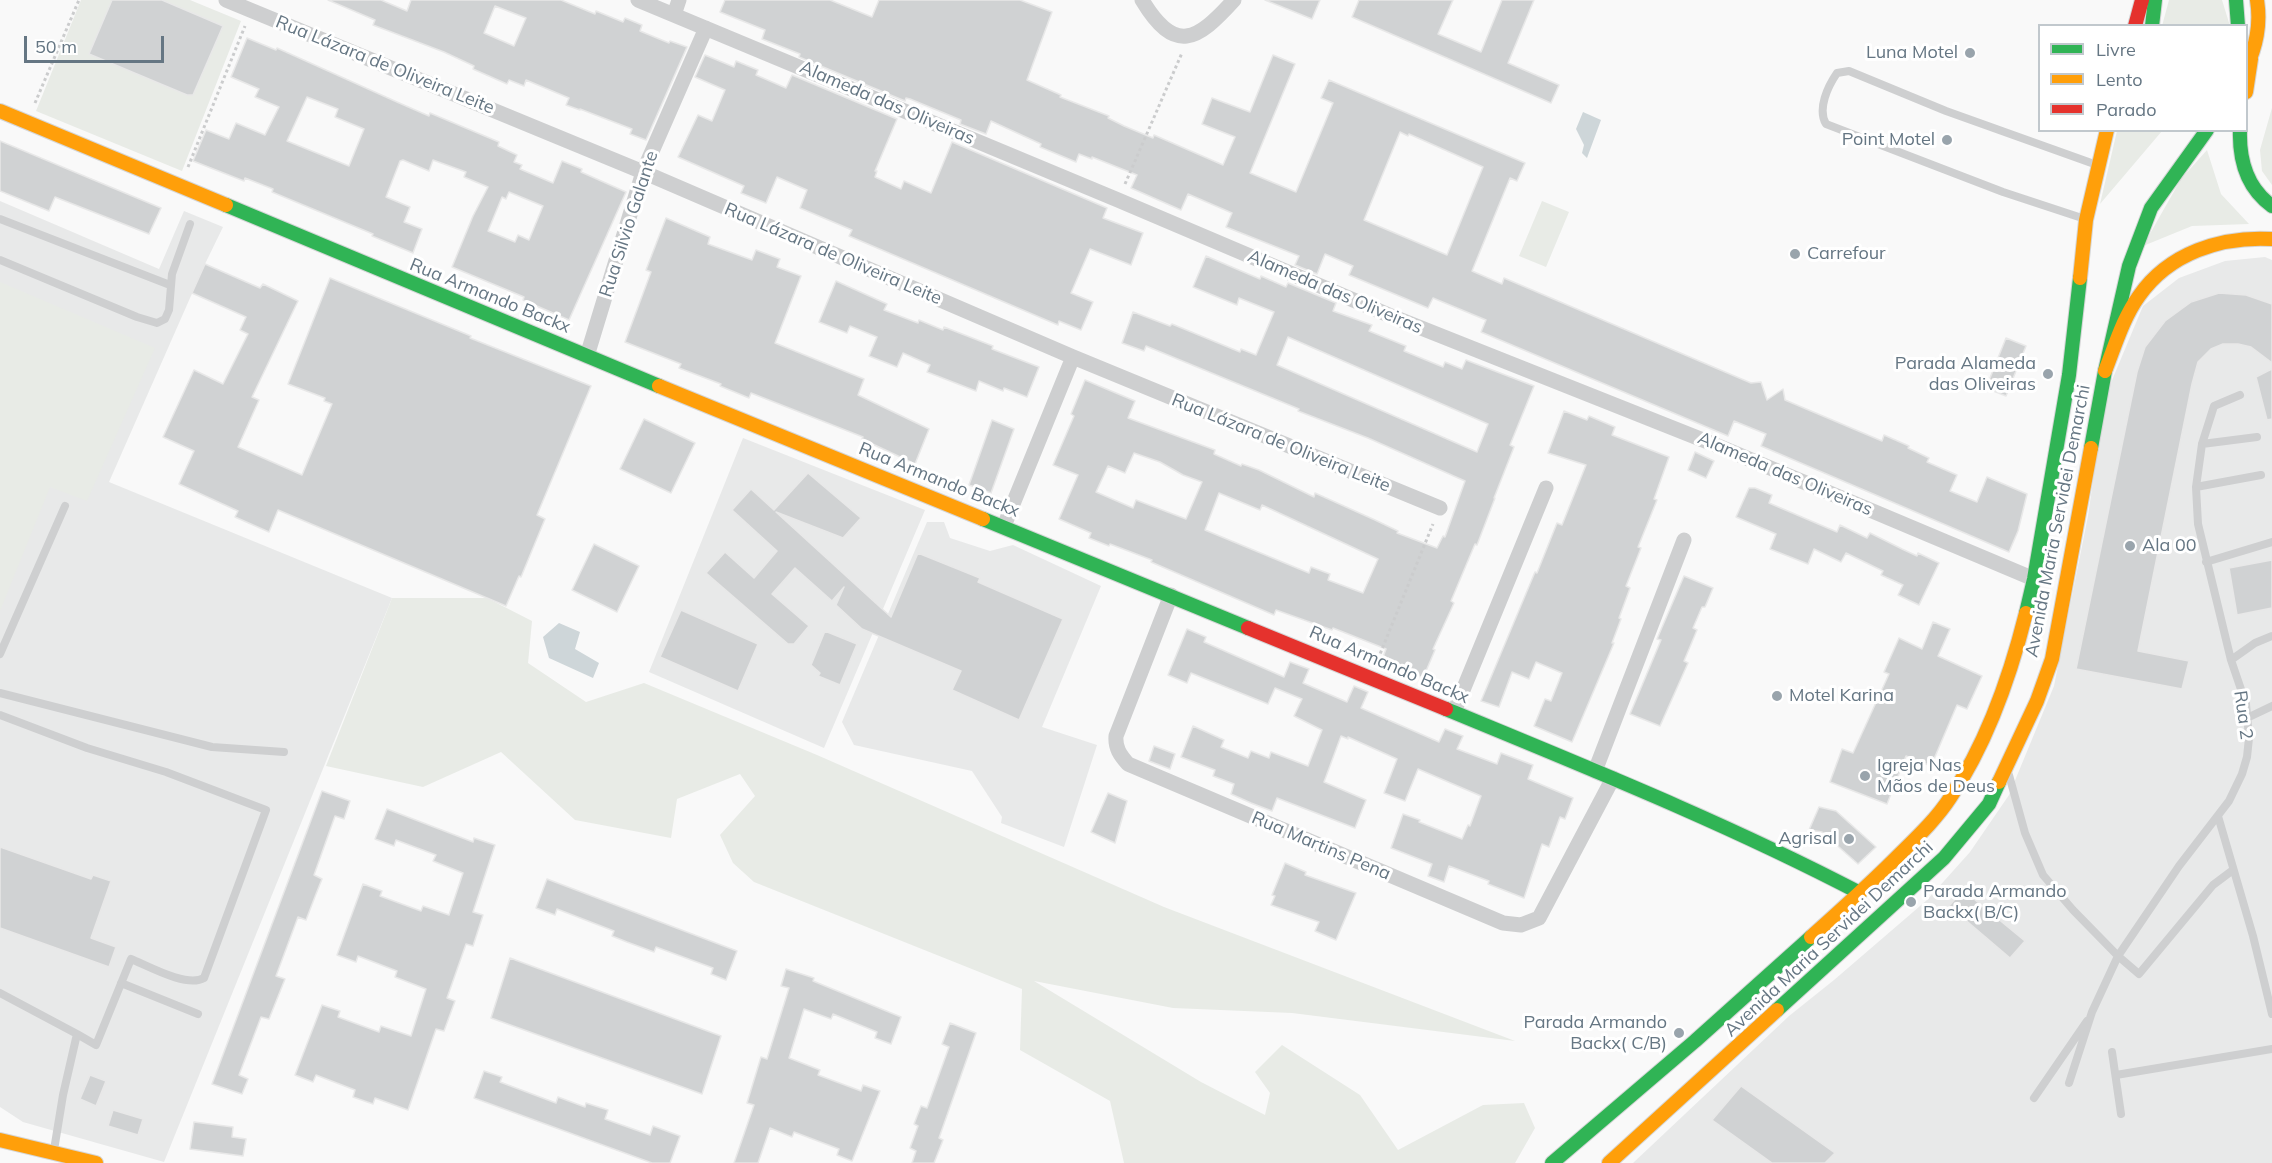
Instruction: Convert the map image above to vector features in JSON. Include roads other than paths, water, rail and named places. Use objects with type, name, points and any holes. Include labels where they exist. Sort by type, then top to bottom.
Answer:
[{"type":"main road","points":[[2136,24],[2142,0]]},
{"type":"main road","points":[[2152,24],[2154,0]]},
{"type":"main road","points":[[2236,0],[2238,24]]},
{"type":"main road","points":[[2249,64],[2260,31],[2257,0]]},
{"type":"main road","name":"Rua Armando Backx","points":[[0,111],[587,356],[1613,778],[1799,861],[1860,893]]},
{"type":"main road","name":"Avenida Maria Servidei Demarchi","points":[[1552,1163],[1695,1041],[1860,893],[1920,835],[1949,800],[1968,769],[1998,702],[2016,651],[2034,579],[2069,375],[2086,220],[2107,132]]},
{"type":"main road","name":"Avenida Maria Servidei Demarchi","points":[[1609,1163],[1944,858],[1989,804],[2037,701],[2052,659],[2105,371],[2123,288],[2139,233],[2160,194],[2206,132]]},
{"type":"main road","points":[[2240,132],[2240,151],[2244,168],[2258,193],[2272,207]]},
{"type":"main road","points":[[2105,371],[2131,309],[2140,294],[2160,274],[2179,260],[2205,247],[2238,239],[2272,239]]},
{"type":"main road","points":[[0,1140],[25,1144],[96,1163]]},
{"type":"street","name":"Rua Lázara de Oliveira Leite","points":[[226,0],[643,172],[1073,357],[1440,508]]},
{"type":"street","name":"Alameda das Oliveiras","points":[[638,0],[1119,200],[1390,316],[1718,446],[2034,579]]},
{"type":"street","points":[[674,15],[679,0]]},
{"type":"street","points":[[1142,0],[1153,18],[1171,34],[1195,34],[1234,0]]},
{"type":"street","name":"Rua Silvio Galante","points":[[587,356],[643,172],[705,28]]},
{"type":"street","points":[[1004,526],[1073,357]]},
{"type":"street","points":[[1454,712],[1546,488]]},
{"type":"street","points":[[1595,771],[1684,540]]},
{"type":"street","name":"Rua Martins Pena","points":[[1171,595],[1116,736],[1115,744],[1119,755],[1128,764],[1503,923],[1521,925],[1539,918],[1613,778]]},
{"type":"street","points":[[0,1128],[25,1144]]},
{"type":"lane","points":[[2086,220],[1993,188],[1826,124],[1822,117],[1824,100],[1830,82],[1837,73],[1849,71],[1946,111],[2099,165]]},
{"type":"lane","points":[[0,219],[170,285]]},
{"type":"lane","points":[[0,260],[137,317],[158,323],[165,319],[169,310],[172,274],[190,224]]},
{"type":"lane","name":"Rua 2","points":[[2069,1083],[2092,1012],[2118,956],[2179,866],[2229,801],[2242,774],[2247,756],[2249,738],[2246,704],[2231,660],[2206,562],[2198,524],[2196,487],[2202,444],[2214,406],[2240,395]]},
{"type":"lane","points":[[2202,444],[2256,437]]},
{"type":"lane","points":[[2196,487],[2261,475]]},
{"type":"lane","points":[[0,654],[65,506]]},
{"type":"lane","points":[[2206,562],[2272,542]]},
{"type":"lane","points":[[2231,660],[2255,643],[2272,636]]},
{"type":"lane","points":[[0,693],[212,747],[284,752]]},
{"type":"lane","points":[[2247,718],[2272,706]]},
{"type":"lane","points":[[0,715],[87,748],[166,772],[266,810],[204,978],[194,981],[179,979],[131,959],[96,1045],[0,993]]},
{"type":"lane","points":[[2007,768],[2025,833],[2043,875],[2118,956],[2139,974],[2213,885],[2233,870]]},
{"type":"lane","points":[[2218,816],[2253,936],[2272,1014]]},
{"type":"lane","points":[[121,983],[198,1014]]},
{"type":"lane","points":[[2034,1098],[2092,1012]]},
{"type":"lane","points":[[54,1152],[63,1095],[77,1034]]},
{"type":"lane","points":[[2116,1075],[2272,1048]]},
{"type":"lane","points":[[2112,1052],[2121,1114]]},
{"type":"place","name":"Luna Motel","points":[[1970,53]]},
{"type":"place","name":"Point Motel","points":[[1947,140]]},
{"type":"place","name":"Carrefour","points":[[1795,254]]},
{"type":"place","name":"Parada Alameda das Oliveiras","points":[[2048,374]]},
{"type":"place","name":"Ala 00","points":[[2130,546]]},
{"type":"place","name":"Motel Karina","points":[[1777,696]]},
{"type":"place","name":"Igreja Nas Mãos de Deus","points":[[1865,776]]},
{"type":"place","name":"Agrisal","points":[[1849,839]]},
{"type":"place","name":"Parada Armando Backx( B/C)","points":[[1911,902]]},
{"type":"place","name":"Parada Armando Backx( C/B)","points":[[1679,1033]]}]
